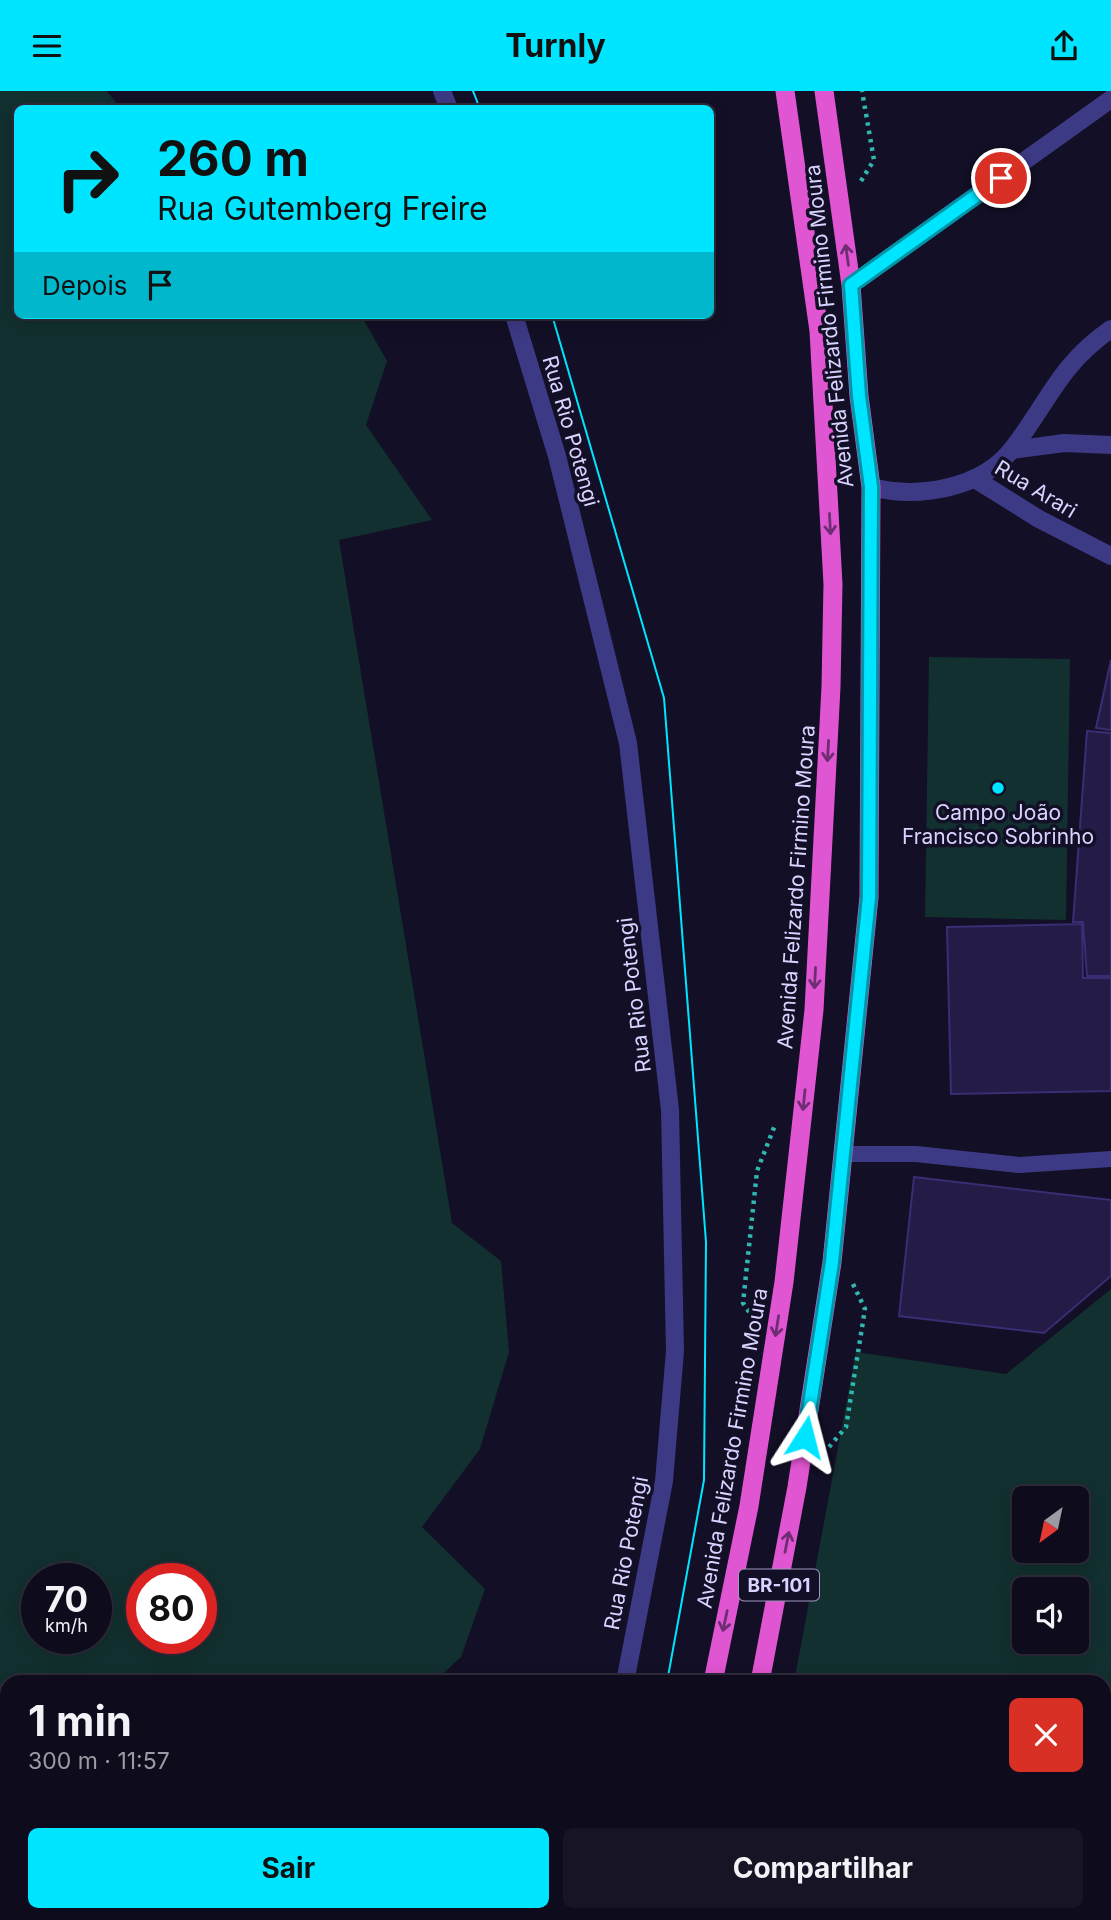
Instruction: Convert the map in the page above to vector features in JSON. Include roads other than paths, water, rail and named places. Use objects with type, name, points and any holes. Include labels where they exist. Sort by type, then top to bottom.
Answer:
[{"type":"highway","name":"Avenida Felizardo Firmino Moura","points":[[714,1675],[749,1506],[784,1282],[814,1010],[831,687],[833,584],[819,331],[785,91]]},
{"type":"highway","name":"Avenida Felizardo Firmino Moura","points":[[761,1675],[797,1487],[832,1262],[869,897],[871,487],[859,396],[851,285],[824,91]]},
{"type":"street","points":[[851,285],[1111,99]]},
{"type":"street","name":"Rua Rio Potengi","points":[[515,319],[557,456],[628,743],[670,1110],[675,1352],[664,1481],[626,1675]]},
{"type":"street","points":[[871,487],[909,491],[940,489],[975,479],[1012,450],[1063,371],[1094,341],[1111,329]]},
{"type":"street","points":[[1012,450],[1064,443],[1111,445]]},
{"type":"street","name":"Rua Arari","points":[[975,479],[1039,519],[1111,556]]},
{"type":"lane","points":[[844,1154],[916,1154],[1019,1165],[1111,1159]]},
{"type":"tram line","points":[[473,91],[478,105]]},
{"type":"tram line","points":[[553,319],[664,698],[706,1242],[704,1480],[668,1675]]},
{"type":"place","name":"Campo João Francisco Sobrinho","points":[[998,788]]}]
